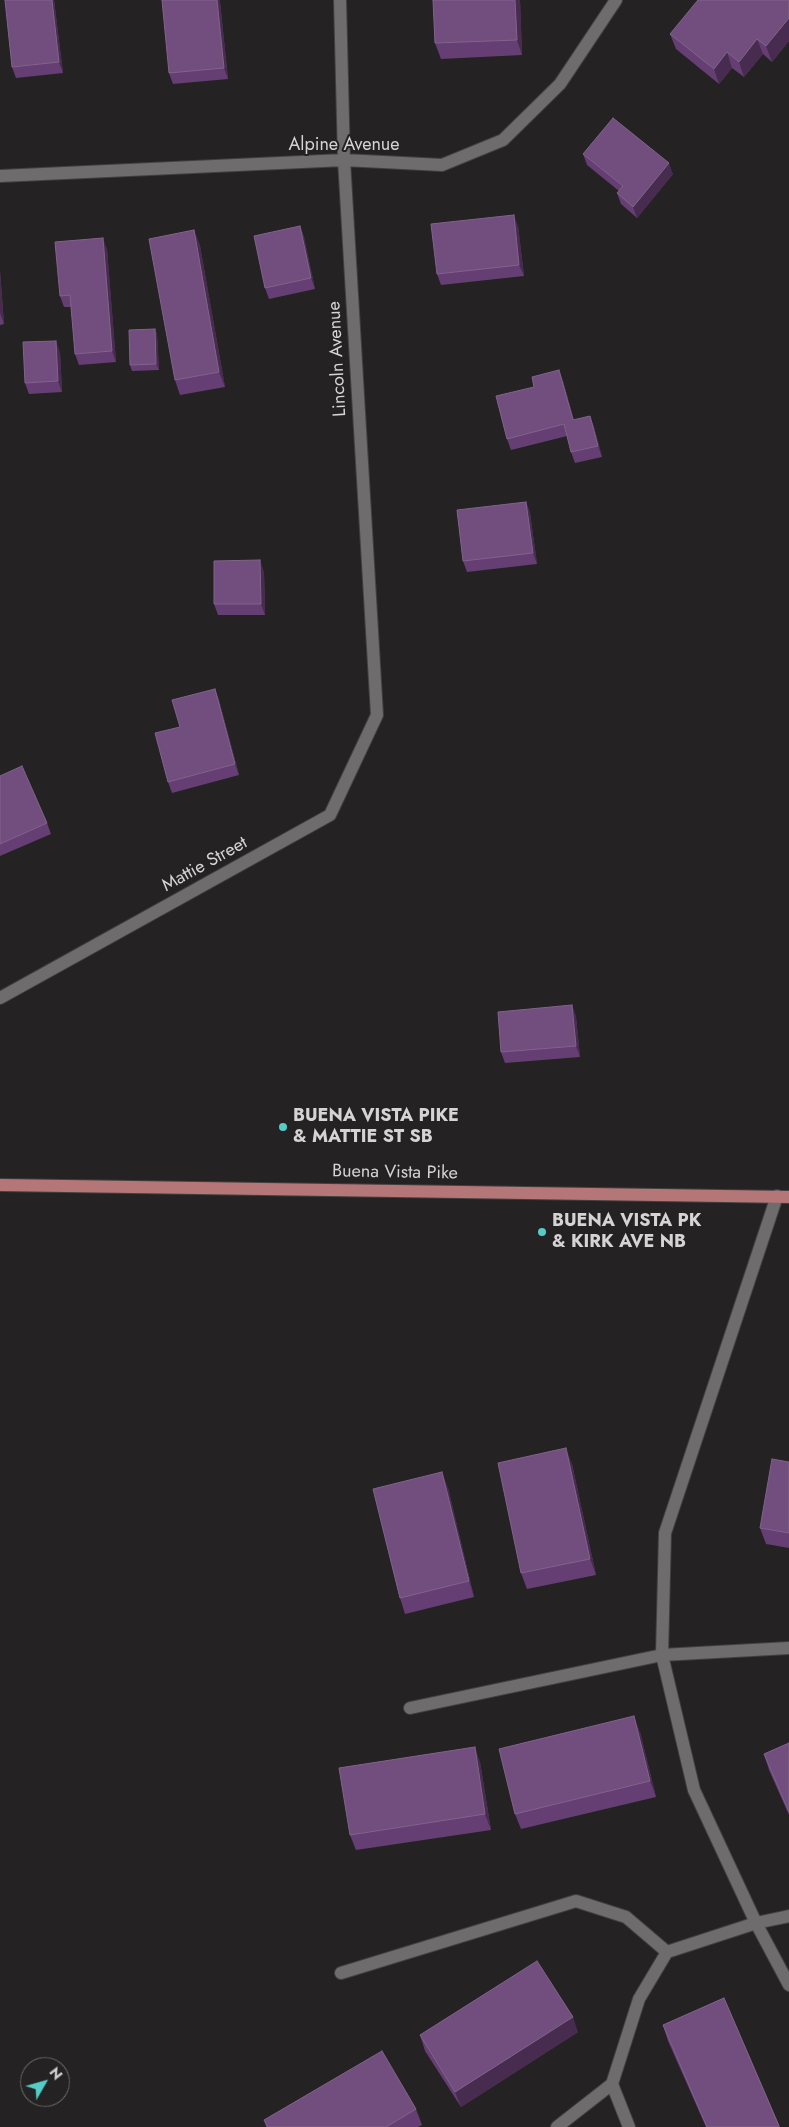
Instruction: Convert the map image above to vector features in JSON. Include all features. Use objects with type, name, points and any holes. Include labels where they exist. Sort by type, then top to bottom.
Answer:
[{"type":"main road","name":"Buena Vista Pike","points":[[0,1185],[783,1196]]},
{"type":"street","name":"Lincoln Avenue","points":[[340,0],[344,160],[376,715]]},
{"type":"street","name":"Alpine Avenue","points":[[0,176],[344,160],[442,165],[503,140],[560,84],[616,0]]},
{"type":"street","name":"Mattie Street","points":[[0,998],[330,815],[376,715]]},
{"type":"street","points":[[783,1196],[665,1533],[662,1655],[694,1790],[756,1923],[789,1985]]},
{"type":"street","points":[[410,1708],[662,1655],[789,1648]]},
{"type":"street","points":[[341,1974],[576,1901],[626,1918],[667,1952]]},
{"type":"street","points":[[557,2127],[612,2084],[638,1999],[667,1952],[756,1923],[789,1916]]},
{"type":"street","points":[[612,2084],[629,2127]]},
{"type":"building","points":[[5,0],[52,0],[59,62],[12,67]]},
{"type":"building","points":[[162,0],[217,0],[224,68],[169,73]]},
{"type":"building","points":[[433,0],[515,0],[517,40],[435,43]]},
{"type":"building","points":[[698,0],[789,0],[789,18],[766,46],[757,39],[739,62],[727,52],[714,69],[670,34]]},
{"type":"building","points":[[613,118],[669,163],[633,207],[617,193],[623,186],[583,154]]},
{"type":"building","points":[[514,215],[519,265],[437,274],[431,224]]},
{"type":"building","points":[[300,226],[311,278],[265,288],[254,236]]},
{"type":"building","points":[[194,230],[219,372],[175,380],[149,239]]},
{"type":"building","points":[[103,238],[112,351],[75,354],[70,295],[60,296],[55,242]]},
{"type":"building","points":[[155,329],[156,364],[130,365],[129,330]]},
{"type":"building","points":[[56,341],[58,381],[25,383],[23,342]]},
{"type":"building","points":[[559,370],[573,420],[590,416],[598,446],[571,452],[564,424],[507,439],[496,396],[534,387],[532,377]]},
{"type":"building","points":[[526,502],[533,553],[463,561],[457,510]]},
{"type":"building","points":[[260,560],[261,604],[214,604],[214,561]]},
{"type":"building","points":[[215,689],[235,764],[168,782],[155,733],[180,727],[172,700]]},
{"type":"building","points":[[22,766],[47,823],[0,844],[0,776]]},
{"type":"building","points":[[572,1005],[576,1046],[501,1052],[498,1012]]},
{"type":"building","points":[[566,1448],[590,1559],[521,1573],[498,1463]]},
{"type":"building","points":[[772,1459],[789,1462],[789,1533],[760,1528]]},
{"type":"building","points":[[442,1472],[469,1581],[400,1598],[373,1489]]},
{"type":"building","points":[[634,1716],[650,1781],[515,1814],[499,1749]]},
{"type":"building","points":[[789,1743],[789,1812],[764,1754]]},
{"type":"building","points":[[475,1747],[485,1814],[350,1835],[339,1768]]},
{"type":"building","points":[[537,1961],[573,2017],[455,2092],[420,2035]]},
{"type":"building","points":[[724,1998],[779,2126],[777,2127],[707,2127],[663,2025]]},
{"type":"building","points":[[382,2051],[416,2109],[386,2127],[268,2127],[264,2120]]},
{"type":"place","name":"BUENA VISTA PIKE & MATTIE ST SB","points":[[283,1127]]},
{"type":"place","name":"BUENA VISTA PK & KIRK AVE NB","points":[[542,1232]]}]
